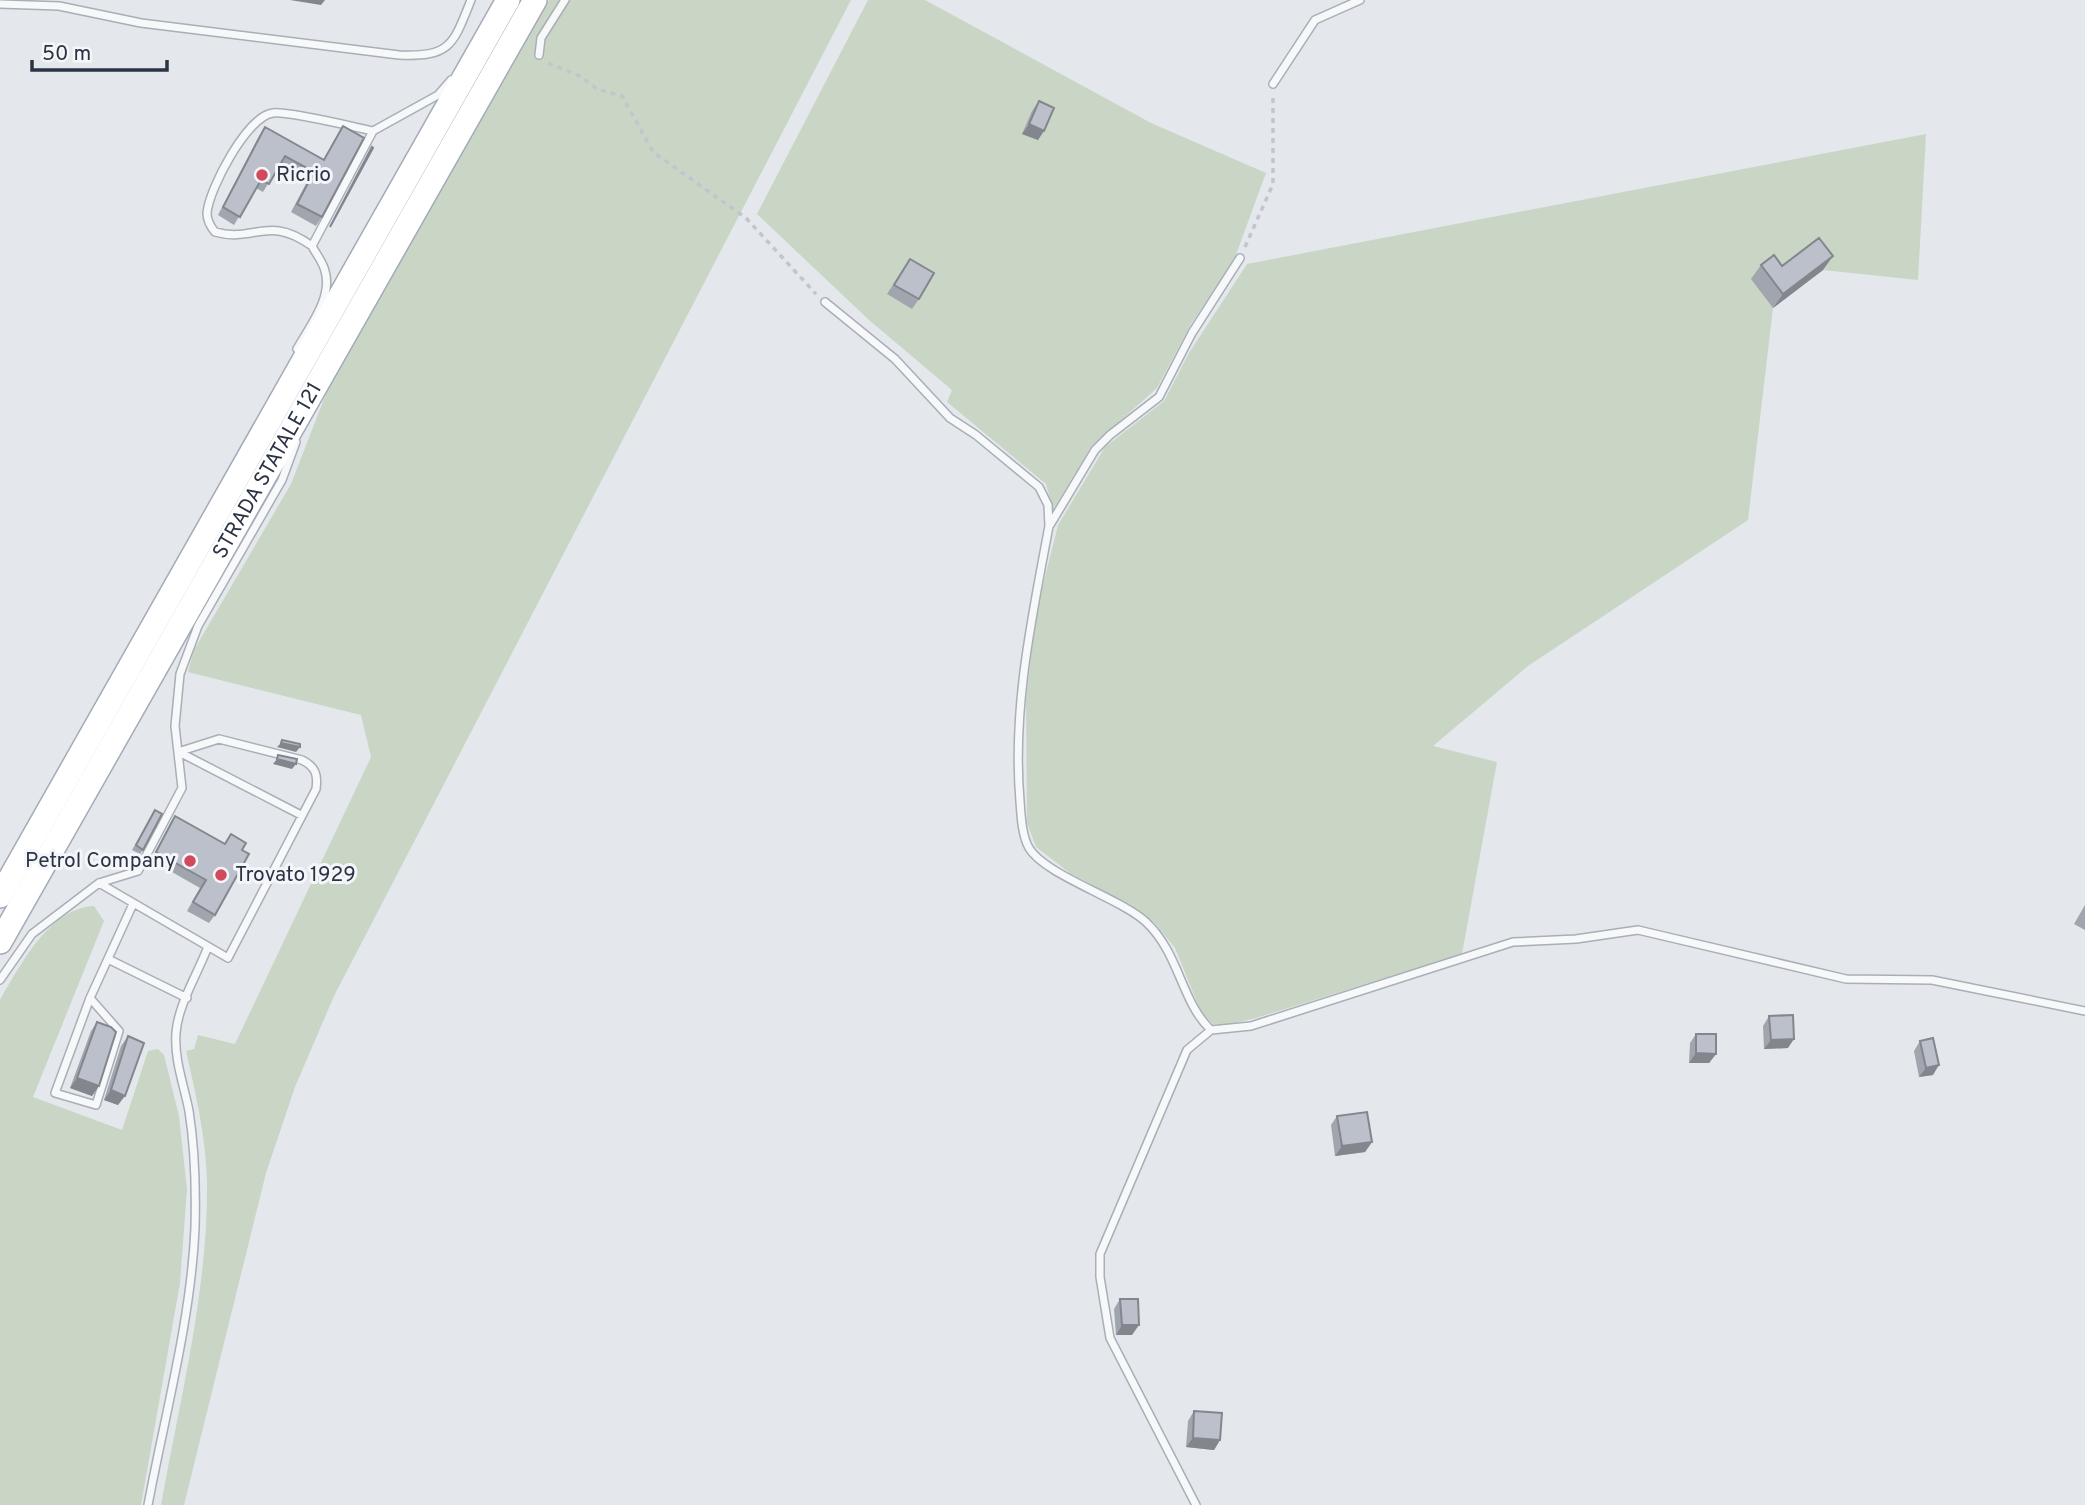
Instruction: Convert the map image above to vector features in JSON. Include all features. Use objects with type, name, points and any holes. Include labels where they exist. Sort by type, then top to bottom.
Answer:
[{"type":"main road","name":"STRADA STATALE 121","points":[[0,896],[508,0]]},
{"type":"main road","name":"STRADA STATALE 121","points":[[0,942],[535,0]]},
{"type":"lane","points":[[0,4],[59,6],[141,23],[399,55],[430,56],[443,50],[457,35],[471,0]]},
{"type":"lane","points":[[463,59],[497,0]]},
{"type":"lane","points":[[539,55],[541,38],[565,0]]},
{"type":"lane","points":[[1273,84],[1315,20],[1360,0]]},
{"type":"lane","points":[[312,246],[373,131],[438,95],[457,70]]},
{"type":"lane","points":[[294,355],[322,305],[326,284],[326,272],[312,246],[284,230],[269,228],[239,234],[215,232],[209,224],[207,213],[225,167],[254,121],[273,113],[373,131]]},
{"type":"lane","points":[[1049,526],[1095,450],[1159,397],[1192,332],[1240,258]]},
{"type":"lane","points":[[824,302],[895,359],[950,418],[976,435],[1039,486],[1048,505],[1049,526],[1021,695],[1017,762],[1022,822],[1030,849],[1061,873],[1146,922],[1178,966],[1198,1018],[1211,1030]]},
{"type":"lane","points":[[0,980],[32,934],[99,883],[138,872],[183,788],[175,726],[180,674],[198,626],[282,480],[318,381]]},
{"type":"lane","points":[[199,545],[227,476]]},
{"type":"lane","points":[[99,883],[207,949],[228,958],[316,789],[318,776],[312,765],[302,760],[219,739],[178,752]]},
{"type":"lane","points":[[178,752],[301,815]]},
{"type":"lane","points":[[90,998],[119,1031],[96,1105],[55,1093],[90,998],[133,904]]},
{"type":"lane","points":[[1196,1505],[1110,1338],[1100,1278],[1100,1254],[1188,1050],[1211,1030],[1251,1026],[1513,942],[1576,939],[1638,930],[1846,979],[1932,980],[2085,1011]]},
{"type":"lane","points":[[148,1505],[190,1282],[195,1230],[189,1112],[176,1052],[178,1020],[207,949]]},
{"type":"lane","points":[[108,959],[187,999]]},
{"type":"path","points":[[539,55],[553,67],[580,76],[597,89],[622,96],[653,152],[746,218],[824,302]]},
{"type":"path","points":[[1240,258],[1262,214],[1273,184],[1273,84]]},
{"type":"green space","points":[[549,0],[851,0],[334,996],[295,1087],[266,1173],[184,1505],[161,1505],[192,1345],[206,1223],[205,1150],[186,1051],[194,1049],[198,1035],[235,1044],[371,757],[361,715],[188,672],[194,650],[291,484],[329,386]]},
{"type":"green space","points":[[868,0],[925,0],[1151,123],[1266,173],[1234,260],[1191,324],[1157,388],[1091,447],[1053,510],[1046,484],[947,402],[952,390],[869,320],[757,214]]},
{"type":"green space","points":[[1926,134],[1918,280],[1823,270],[1773,308],[1748,520],[1528,666],[1433,746],[1497,762],[1462,954],[1256,1018],[1226,1025],[1213,1024],[1201,1012],[1175,948],[1154,922],[1125,902],[1070,873],[1036,847],[1027,823],[1026,699],[1036,613],[1058,525],[1105,447],[1164,401],[1189,353],[1247,264]]},
{"type":"green space","points":[[94,906],[104,921],[33,1097],[122,1130],[148,1051],[158,1049],[164,1055],[179,1116],[187,1189],[180,1283],[141,1505],[0,1505],[0,1000],[27,956],[50,928],[78,909]]},
{"type":"building","points":[[1039,101],[1054,108],[1044,131],[1029,124]]},
{"type":"building","points":[[343,126],[364,138],[322,217],[297,204],[314,172],[285,156],[269,184],[261,180],[240,217],[223,207],[265,127],[324,160]]},
{"type":"building","points":[[372,147],[373,148],[330,227]]},
{"type":"building","points":[[1819,238],[1833,256],[1783,294],[1761,265],[1774,255],[1782,266]]},
{"type":"building","points":[[910,259],[934,273],[919,299],[894,285]]},
{"type":"building","points":[[282,740],[300,744],[300,747],[281,743]]},
{"type":"building","points":[[278,755],[297,759],[296,764],[277,759]]},
{"type":"building","points":[[155,810],[162,814],[143,850],[136,845]]},
{"type":"building","points":[[175,816],[225,844],[231,834],[246,843],[242,850],[249,854],[215,915],[193,902],[206,880],[156,852]]},
{"type":"building","points":[[1793,1015],[1794,1039],[1771,1040],[1769,1016]]},
{"type":"building","points":[[97,1022],[116,1032],[99,1086],[77,1078]]},
{"type":"building","points":[[1696,1034],[1716,1034],[1716,1054],[1696,1053]]},
{"type":"building","points":[[128,1036],[144,1043],[125,1096],[111,1090]]},
{"type":"building","points":[[1933,1038],[1939,1065],[1926,1068],[1920,1041]]},
{"type":"building","points":[[1367,1112],[1372,1142],[1342,1146],[1337,1116]]},
{"type":"building","points":[[1120,1299],[1138,1299],[1139,1325],[1122,1325]]},
{"type":"building","points":[[1194,1411],[1222,1413],[1220,1440],[1193,1438]]},
{"type":"place","name":"Ricrio","points":[[262,175]]},
{"type":"place","name":"Petrol Company","points":[[190,861]]},
{"type":"place","name":"Trovato 1929","points":[[221,875]]}]
